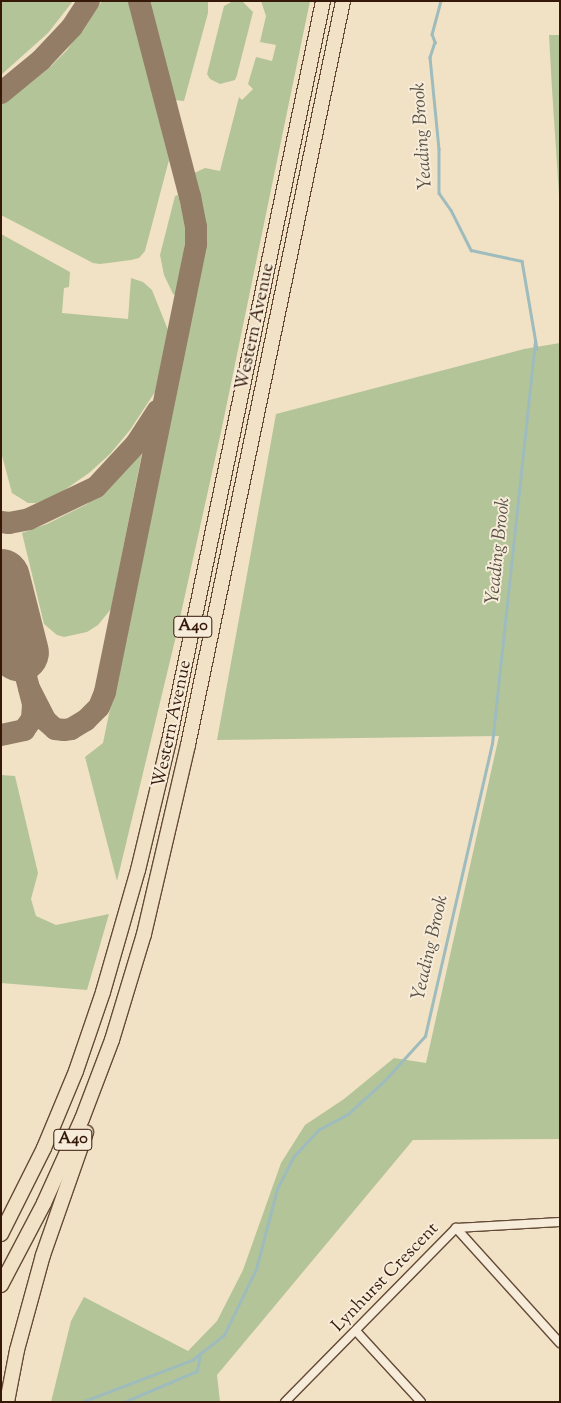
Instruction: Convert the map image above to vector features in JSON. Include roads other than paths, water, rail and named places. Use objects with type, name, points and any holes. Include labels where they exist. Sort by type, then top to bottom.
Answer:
[{"type":"highway","name":"Western Avenue","points":[[1,1234],[44,1148],[76,1070],[103,992],[138,870],[169,741],[323,1]]},
{"type":"highway","name":"Western Avenue","points":[[1,1286],[44,1203],[98,1079],[129,987],[158,880],[188,745],[343,1]]},
{"type":"highway","points":[[7,1402],[17,1350],[43,1255],[107,1073],[129,987]]},
{"type":"street","name":"Lynhurst Crescent","points":[[285,1402],[456,1228],[560,1222]]},
{"type":"street","points":[[456,1228],[560,1343]]},
{"type":"street","points":[[356,1331],[421,1402]]},
{"type":"waterway","name":"Yeading Brook","points":[[441,1],[432,34],[435,42],[430,57],[439,149],[439,193],[451,210],[471,250],[522,261],[537,349]]},
{"type":"waterway","name":"Yeading Brook","points":[[82,1402],[192,1360],[224,1335],[256,1269],[277,1189],[294,1156],[318,1130],[348,1114],[384,1081],[425,1036],[492,744],[535,341]]},
{"type":"waterway","points":[[124,1402],[197,1371],[200,1354]]}]
